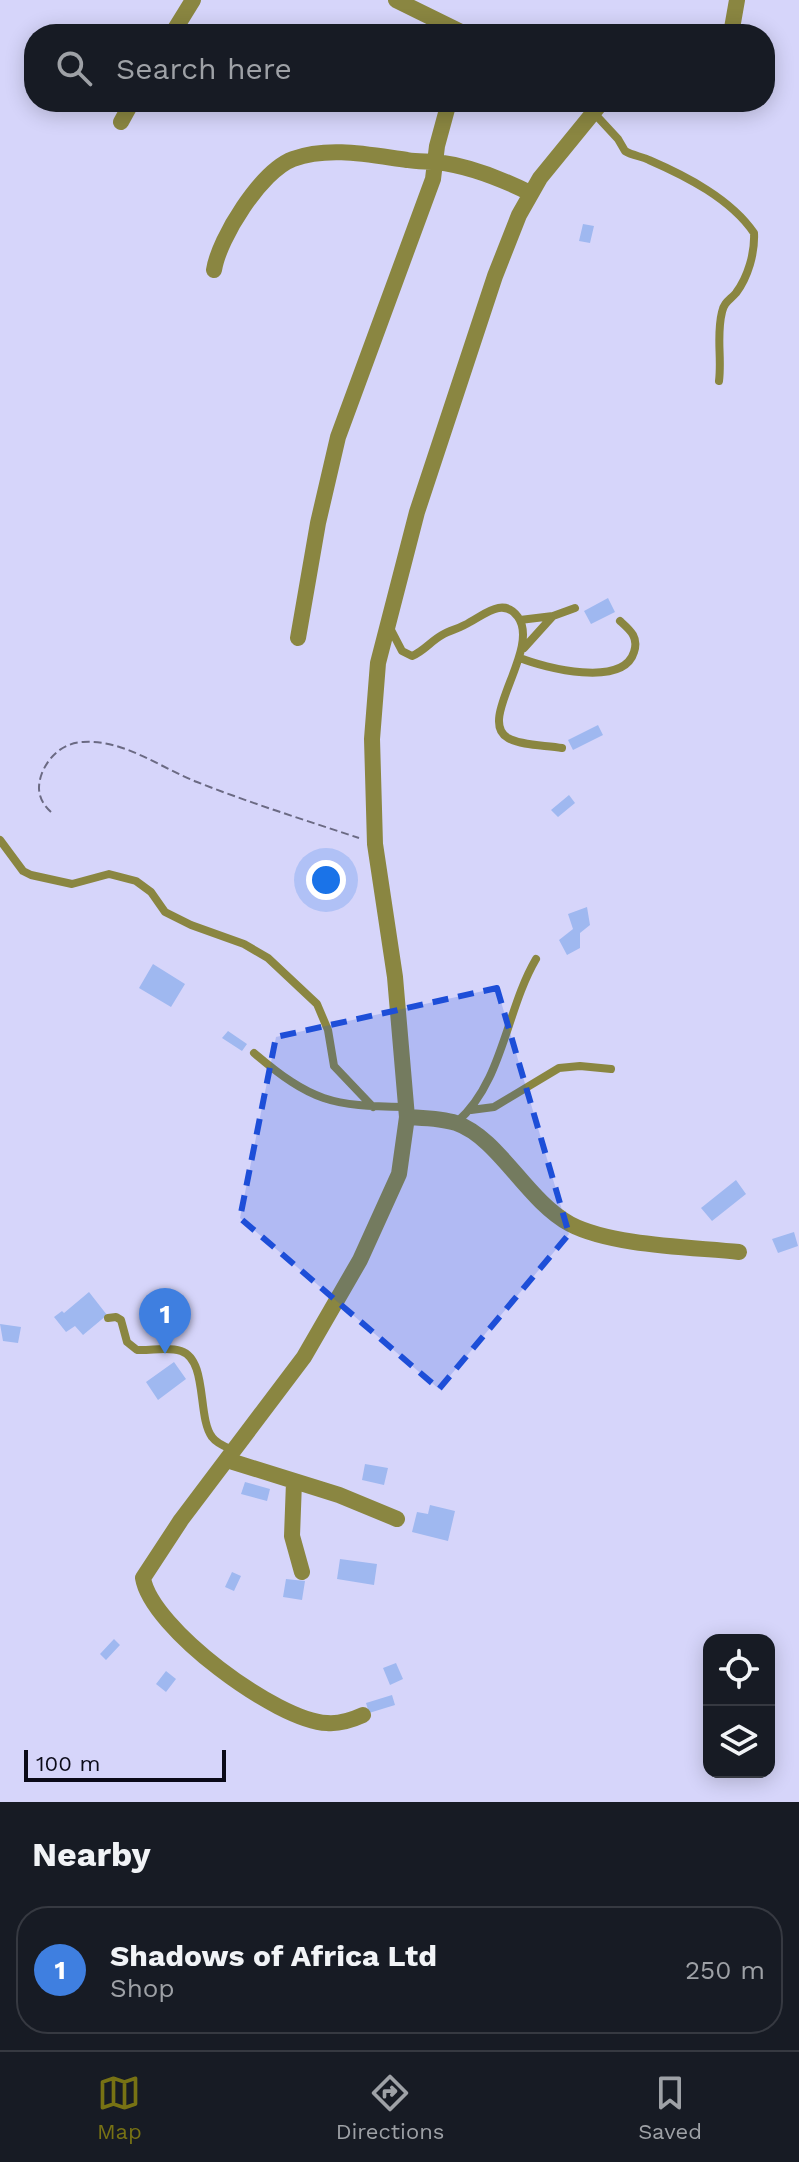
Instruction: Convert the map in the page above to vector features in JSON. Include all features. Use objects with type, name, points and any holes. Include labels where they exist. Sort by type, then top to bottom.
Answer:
[{"type":"street","points":[[178,24],[193,0]]},
{"type":"street","points":[[396,0],[445,24]]},
{"type":"street","points":[[733,24],[737,0]]},
{"type":"street","points":[[121,122],[126,112]]},
{"type":"street","points":[[298,638],[318,523],[338,437],[407,253],[436,162],[446,112]]},
{"type":"street","points":[[363,1715],[352,1720],[326,1723],[260,1698],[189,1643],[153,1603],[143,1578],[145,1571],[304,1357],[360,1260],[399,1174],[407,1112],[395,977],[375,844],[374,687],[407,543],[495,276],[530,193],[593,112]]},
{"type":"street","points":[[214,270],[219,249],[242,210],[274,170],[289,160],[307,155],[348,153],[436,162],[483,173],[530,193]]},
{"type":"street","points":[[407,1112],[457,1123],[474,1132],[540,1203],[579,1229],[638,1241],[739,1252]]},
{"type":"street","points":[[230,1455],[294,1482],[365,1504],[397,1519]]},
{"type":"street","points":[[294,1482],[292,1536],[302,1572]]},
{"type":"lane","points":[[600,112],[625,151],[645,158],[703,189],[738,215],[754,233],[755,246],[750,265],[739,290],[722,311],[717,342],[721,361],[719,381]]},
{"type":"lane","points":[[387,622],[402,651],[409,656],[492,608],[506,608],[520,620],[553,616],[575,608]]},
{"type":"lane","points":[[521,653],[553,616]]},
{"type":"lane","points":[[520,620],[521,653],[499,716],[501,732],[512,740],[562,748]]},
{"type":"lane","points":[[521,653],[574,672],[618,669],[631,659],[636,640],[620,621]]},
{"type":"lane","points":[[0,840],[23,871],[31,875],[72,884],[109,874],[136,881],[151,892],[165,912],[202,930],[244,944],[268,958],[317,1004],[328,1030],[332,1062],[373,1107]]},
{"type":"lane","points":[[457,1123],[471,1110],[493,1066],[519,992],[536,959]]},
{"type":"lane","points":[[254,1053],[280,1075],[324,1100],[407,1112]]},
{"type":"lane","points":[[471,1110],[494,1107],[559,1068],[580,1066],[611,1069]]},
{"type":"lane","points":[[108,1318],[121,1320],[127,1342],[137,1350],[168,1349],[189,1355],[197,1371],[206,1425],[211,1437],[230,1455]]},
{"type":"path","points":[[51,812],[41,800],[39,787],[48,761],[71,744],[93,742],[120,747],[197,782],[375,844]]},
{"type":"highlighted area","points":[[497,988],[569,1234],[439,1389],[240,1218],[276,1037]]},
{"type":"building","points":[[583,224],[594,226],[590,243],[579,241]]},
{"type":"building","points":[[608,598],[615,612],[591,624],[584,611]]},
{"type":"building","points":[[598,725],[603,735],[573,750],[568,740]]},
{"type":"building","points":[[569,795],[575,803],[558,817],[551,810]]},
{"type":"building","points":[[587,907],[590,925],[580,933],[580,948],[567,955],[559,940],[573,929],[568,914]]},
{"type":"building","points":[[153,964],[185,984],[171,1007],[139,988]]},
{"type":"building","points":[[228,1031],[247,1044],[242,1051],[222,1038]]},
{"type":"building","points":[[736,1180],[746,1194],[712,1221],[701,1208]]},
{"type":"building","points":[[794,1232],[798,1246],[778,1253],[772,1239]]},
{"type":"building","points":[[89,1292],[107,1315],[83,1335],[75,1326],[66,1332],[54,1317],[62,1311],[64,1313]]},
{"type":"building","points":[[0,1324],[21,1327],[18,1343],[3,1341]]},
{"type":"building","points":[[174,1362],[186,1379],[158,1400],[146,1382]]},
{"type":"building","points":[[365,1464],[388,1468],[384,1485],[362,1480]]},
{"type":"building","points":[[245,1482],[270,1489],[267,1501],[241,1494]]},
{"type":"building","points":[[430,1505],[455,1511],[448,1541],[412,1532],[417,1512],[428,1514]]},
{"type":"building","points":[[340,1559],[377,1564],[374,1585],[337,1579]]},
{"type":"building","points":[[232,1572],[241,1576],[234,1591],[225,1587]]},
{"type":"building","points":[[286,1579],[305,1581],[302,1600],[283,1597]]},
{"type":"building","points":[[114,1639],[120,1645],[106,1660],[100,1654]]},
{"type":"building","points":[[396,1663],[403,1679],[390,1685],[383,1668]]},
{"type":"building","points":[[166,1671],[176,1679],[166,1692],[156,1684]]},
{"type":"building","points":[[392,1695],[395,1705],[369,1713],[366,1703]]},
{"type":"place","name":"Shadows of Africa Ltd","points":[[165,1354]]}]
